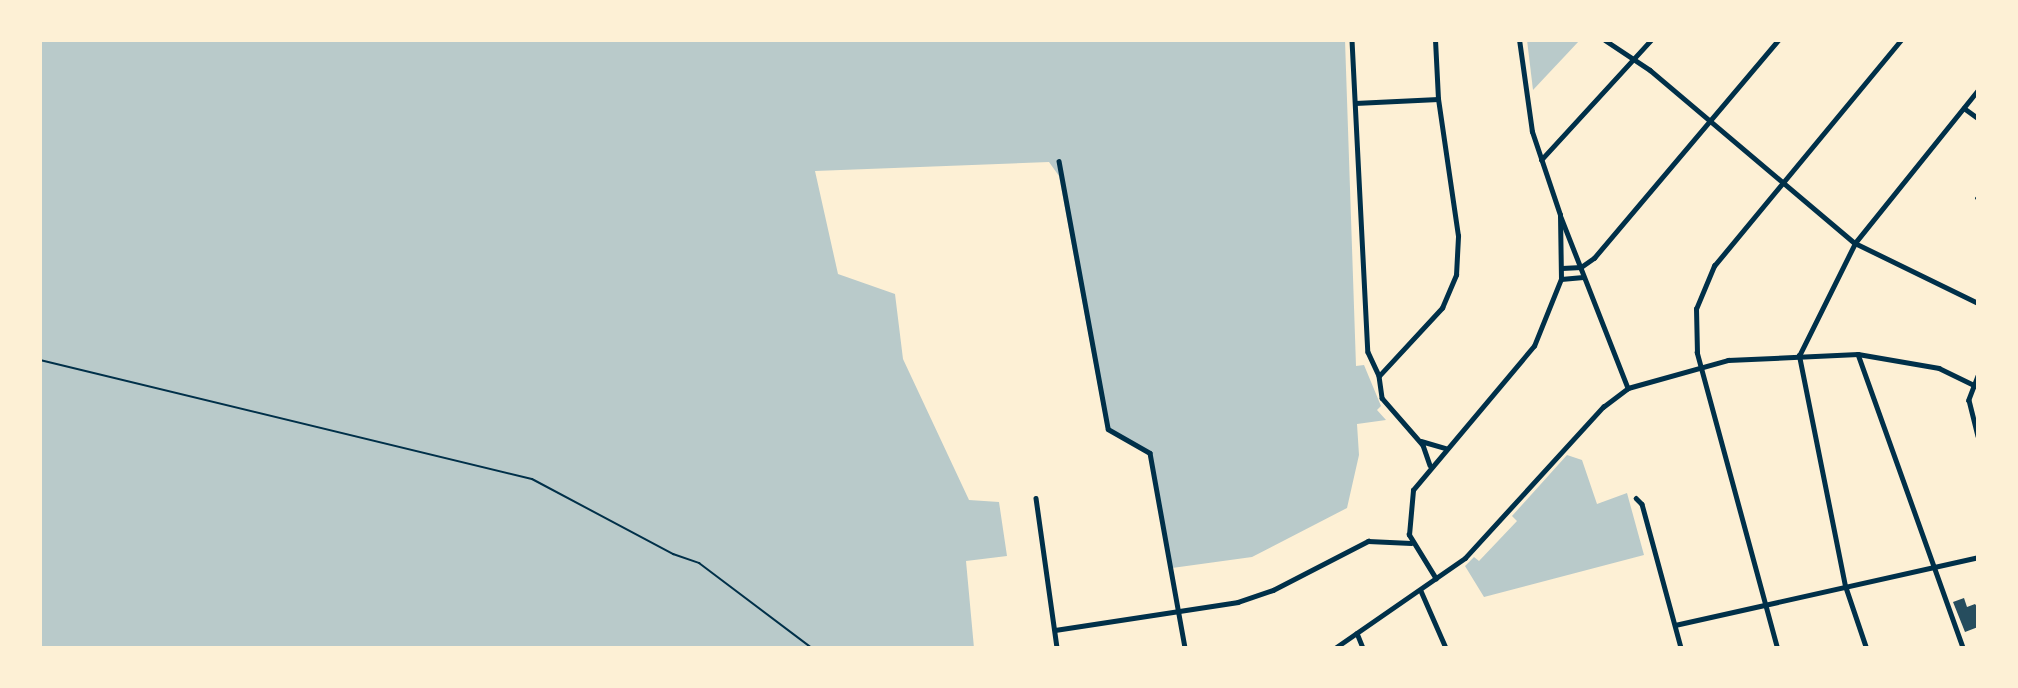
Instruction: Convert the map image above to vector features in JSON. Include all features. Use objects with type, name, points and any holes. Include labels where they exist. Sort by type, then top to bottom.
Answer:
[{"type":"street","points":[[1352,40],[1368,352],[1379,376],[1382,398],[1418,438],[1430,466]]},
{"type":"street","points":[[1379,376],[1442,308],[1456,275],[1458,236],[1438,99],[1435,40]]},
{"type":"street","points":[[1519,40],[1527,110],[1541,161],[1583,277],[1628,388]]},
{"type":"street","points":[[1605,40],[1634,59],[1855,243],[1978,303]]},
{"type":"street","points":[[1541,161],[1651,40]]},
{"type":"street","points":[[1562,268],[1581,267],[1594,258],[1778,40]]},
{"type":"street","points":[[1777,648],[1701,367],[1694,333],[1700,296],[1714,267],[1901,40]]},
{"type":"street","points":[[1866,648],[1845,586],[1800,356],[1855,243],[1978,90]]},
{"type":"street","points":[[1355,103],[1438,99]]},
{"type":"street","points":[[1964,108],[1978,118]]},
{"type":"street","points":[[1059,161],[1108,429],[1150,453],[1185,648]]},
{"type":"street","points":[[1436,579],[1411,543],[1410,498],[1430,466],[1534,346],[1561,279],[1560,215]]},
{"type":"street","points":[[1561,279],[1583,277]]},
{"type":"street","points":[[1858,354],[1963,648]]},
{"type":"street","points":[[1335,648],[1465,558],[1603,407],[1628,388],[1728,359],[1858,354],[1921,363],[1978,387]]},
{"type":"street","points":[[1978,376],[1972,383],[1970,415],[1978,436]]},
{"type":"street","points":[[1418,438],[1447,447]]},
{"type":"street","points":[[1036,498],[1057,648]]},
{"type":"street","points":[[1636,498],[1642,503],[1681,648]]},
{"type":"street","points":[[1055,630],[1178,608],[1256,598],[1368,541],[1411,543]]},
{"type":"street","points":[[1675,625],[1978,557]]},
{"type":"street","points":[[1421,591],[1446,648]]},
{"type":"street","points":[[1357,633],[1363,648]]},
{"type":"path","points":[[40,360],[532,479],[662,548],[699,563],[812,648]]},
{"type":"shaded area","points":[[40,40],[1345,40],[1356,366],[1364,365],[1381,406],[1377,410],[1386,420],[1357,424],[1359,455],[1347,508],[1252,557],[1172,568],[1149,453],[1106,429],[1059,176],[1049,162],[815,171],[838,274],[895,294],[903,359],[969,500],[999,502],[1007,556],[966,561],[974,648],[40,648]]},
{"type":"shaded area","points":[[1527,40],[1578,40],[1579,41],[1533,90]]},
{"type":"shaded area","points":[[1567,455],[1582,460],[1597,504],[1627,493],[1644,555],[1484,597],[1465,566],[1474,557],[1479,561],[1517,521],[1512,516]]},
{"type":"building","points":[[1964,598],[1967,607],[1975,604],[1978,608],[1978,627],[1965,632],[1953,602]]}]
